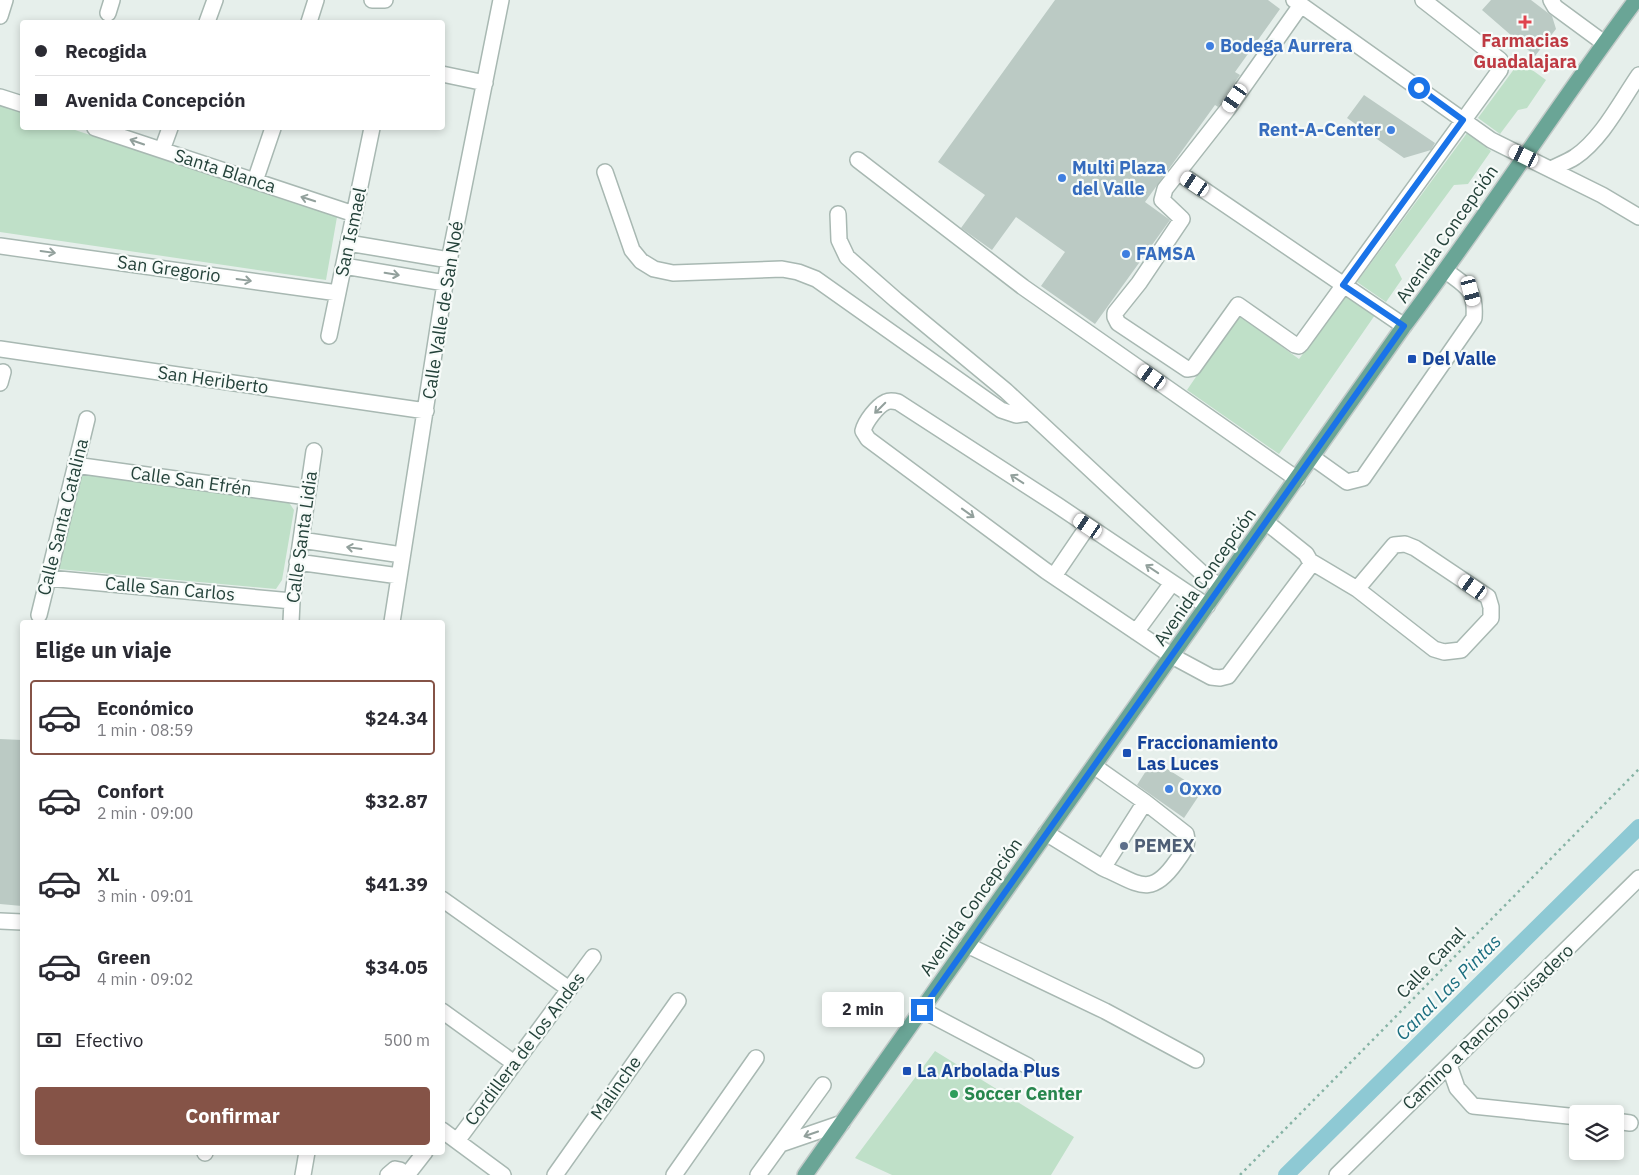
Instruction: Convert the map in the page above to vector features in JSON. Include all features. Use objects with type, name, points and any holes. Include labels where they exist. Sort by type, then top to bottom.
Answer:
[{"type":"main road","name":"Avenida Concepción","points":[[805,1175],[1636,0]]},
{"type":"street","points":[[0,16],[5,0]]},
{"type":"street","points":[[208,20],[215,0]]},
{"type":"street","points":[[309,20],[316,0]]},
{"type":"street","points":[[372,0],[385,0]]},
{"type":"street","name":"Calle Valle de San Noé","points":[[392,620],[449,260],[501,0]]},
{"type":"street","points":[[1423,0],[1500,60],[1500,70],[1463,120],[1298,346],[1238,306],[1193,368],[1189,370],[1118,323],[1115,317],[1117,310],[1139,283],[1182,219],[1164,203],[1162,196],[1165,189],[1227,110],[1297,2],[1463,120],[1491,140],[1602,195],[1639,217]]},
{"type":"street","points":[[1551,0],[1554,7],[1604,43]]},
{"type":"street","points":[[1623,17],[1624,0]]},
{"type":"street","points":[[445,75],[485,83]]},
{"type":"street","points":[[1551,169],[1576,156],[1588,145],[1606,125],[1639,75]]},
{"type":"street","points":[[0,96],[20,103]]},
{"type":"street","name":"Santa Blanca","points":[[101,130],[354,214]]},
{"type":"street","points":[[162,150],[169,130]]},
{"type":"street","points":[[255,181],[272,130]]},
{"type":"street","name":"San Ismael","points":[[329,336],[372,130]]},
{"type":"street","points":[[858,160],[1024,287],[1297,478]]},
{"type":"street","points":[[605,172],[632,250],[641,261],[654,269],[672,273],[782,270],[798,272],[816,279],[1000,410],[1016,415],[1029,413]]},
{"type":"street","points":[[1179,173],[1404,326]]},
{"type":"street","points":[[838,214],[839,240],[847,256],[1006,391],[1203,574],[1220,587]]},
{"type":"street","points":[[348,243],[449,260]]},
{"type":"street","name":"San Gregorio","points":[[0,246],[338,293]]},
{"type":"street","points":[[344,266],[445,283]]},
{"type":"street","points":[[1312,457],[1347,482],[1363,478],[1474,318],[1475,304],[1471,291],[1446,270]]},
{"type":"street","name":"San Heriberto","points":[[0,349],[426,411]]},
{"type":"street","points":[[1206,606],[1088,526],[898,402],[887,401],[882,404],[865,425],[863,431],[868,439],[1054,576],[1172,656],[1211,676],[1220,678],[1228,676],[1309,570],[1310,561]]},
{"type":"street","name":"Calle Santa Catalina","points":[[39,615],[87,419]]},
{"type":"street","name":"Calle Santa Lidia","points":[[291,620],[297,562],[314,451]]},
{"type":"street","name":"Calle San Efrén","points":[[75,465],[307,497]]},
{"type":"street","points":[[1266,522],[1306,554],[1310,561],[1357,590],[1434,649],[1444,652],[1461,650],[1491,618],[1491,607],[1488,597],[1415,548],[1405,544],[1394,545],[1357,590]]},
{"type":"street","points":[[1054,576],[1088,526]]},
{"type":"street","points":[[301,540],[402,555]]},
{"type":"street","points":[[297,562],[399,576]]},
{"type":"street","name":"Calle San Carlos","points":[[48,578],[292,601]]},
{"type":"street","points":[[1136,632],[1172,583]]},
{"type":"street","points":[[1046,833],[1103,868],[1144,885],[1155,884],[1167,876],[1186,848],[1188,840],[1186,834],[1094,766]]},
{"type":"street","points":[[1103,868],[1145,802]]},
{"type":"street","name":"Camino a Rancho Divisadero","points":[[1336,1175],[1639,878]]},
{"type":"street","points":[[445,901],[569,989]]},
{"type":"street","points":[[0,921],[20,922]]},
{"type":"street","points":[[967,945],[1106,1011],[1196,1060]]},
{"type":"street","name":"Cordillera de los Andes","points":[[456,1140],[593,957]]},
{"type":"street","name":"Malinche","points":[[555,1175],[678,1001]]},
{"type":"street","points":[[922,1010],[1028,1066]]},
{"type":"street","points":[[445,1013],[514,1062]]},
{"type":"street","points":[[674,1175],[756,1058]]},
{"type":"street","points":[[1449,1065],[1457,1088],[1472,1106],[1569,1116]]},
{"type":"street","points":[[758,1175],[823,1085]]},
{"type":"street","points":[[781,1144],[842,1123]]},
{"type":"street","points":[[1624,1123],[1630,1123]]},
{"type":"street","points":[[445,1132],[503,1175]]},
{"type":"street","points":[[303,1175],[306,1155]]},
{"type":"street","points":[[388,1175],[395,1169],[407,1175],[423,1155]]},
{"type":"path","name":"Calle Canal","points":[[1240,1175],[1639,769]]},
{"type":"green space","points":[[1520,61],[1546,80],[1527,108],[1518,110],[1500,134],[1478,118]]},
{"type":"green space","points":[[0,105],[20,111],[20,130],[75,130],[337,217],[326,280],[0,232]]},
{"type":"green space","points":[[1467,133],[1491,151],[1468,184],[1454,185],[1395,265],[1402,279],[1386,302],[1357,282]]},
{"type":"green space","points":[[1347,295],[1375,315],[1279,454],[1187,390],[1238,315],[1299,359]]},
{"type":"green space","points":[[82,474],[288,501],[294,510],[282,580],[276,589],[58,569]]},
{"type":"green space","name":"Soccer Center","points":[[935,1051],[1074,1137],[1051,1175],[892,1175],[855,1158]]},
{"type":"building","name":"Multi Plaza del Valle","points":[[1055,0],[1268,0],[1280,9],[1235,72],[1240,75],[1218,107],[1215,105],[1145,202],[1170,220],[1095,324],[1041,286],[1065,252],[1016,217],[992,250],[961,228],[985,195],[938,162]]},
{"type":"building","name":"Farmacias Guadalajara","points":[[1491,0],[1531,0],[1552,16],[1556,29],[1535,56],[1482,10]]},
{"type":"building","name":"Rent-A-Center","points":[[1364,95],[1435,143],[1431,150],[1404,158],[1347,118]]},
{"type":"building","points":[[0,739],[20,740],[20,906],[0,904]]},
{"type":"building","name":"Oxxo","points":[[1153,760],[1202,791],[1184,818],[1137,785]]},
{"type":"waterway","name":"Canal Las Pintas","points":[[1286,1175],[1639,827]]},
{"type":"place","name":"Farmacias Guadalajara","points":[[1525,22]]},
{"type":"place","name":"Bodega Aurrera","points":[[1210,46]]},
{"type":"place","name":"Rent-A-Center","points":[[1391,130]]},
{"type":"place","name":"Multi Plaza del Valle","points":[[1062,178]]},
{"type":"place","name":"FAMSA","points":[[1126,254]]},
{"type":"place","name":"Del Valle","points":[[1412,359]]},
{"type":"place","name":"Fraccionamiento Las Luces","points":[[1127,753]]},
{"type":"place","name":"Oxxo","points":[[1169,789]]},
{"type":"place","name":"PEMEX","points":[[1124,846]]},
{"type":"place","name":"La Arbolada Plus","points":[[907,1071]]},
{"type":"place","name":"Soccer Center","points":[[954,1094]]},
{"type":"route","points":[[922,1010],[1404,326],[1343,285],[1463,120],[1419,88]]}]
